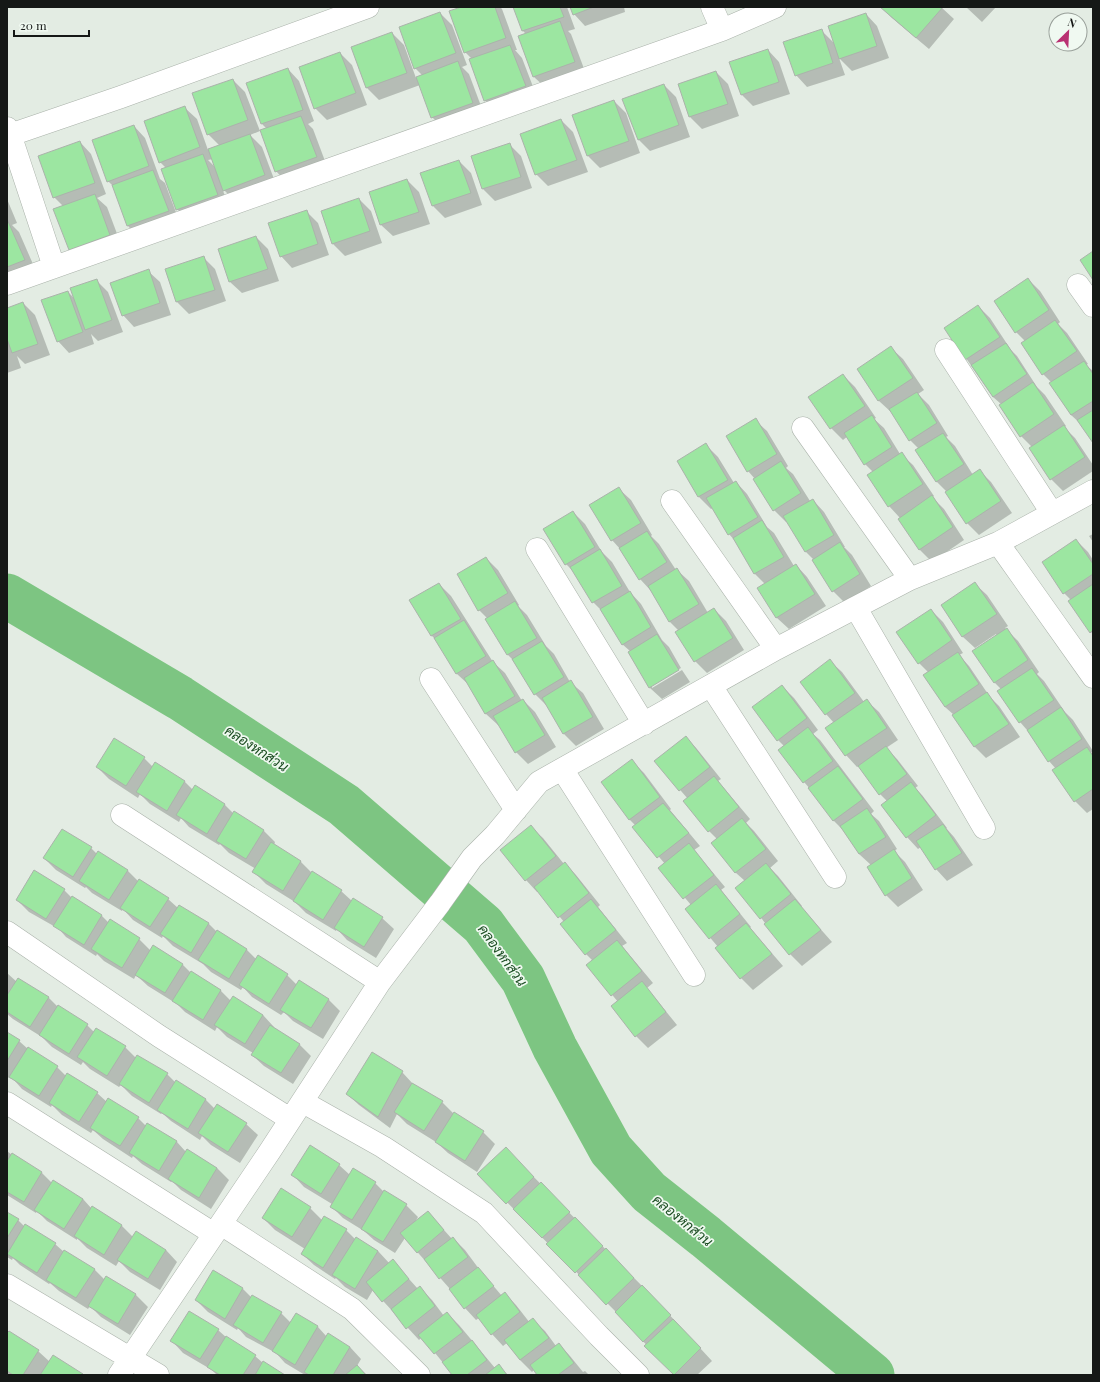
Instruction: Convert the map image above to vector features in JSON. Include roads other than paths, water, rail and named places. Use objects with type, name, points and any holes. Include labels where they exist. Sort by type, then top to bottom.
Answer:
[{"type":"street","points":[[54,267],[8,133],[121,97],[368,7]]},
{"type":"street","points":[[712,7],[722,30]]},
{"type":"street","points":[[7,284],[722,30],[775,7]]},
{"type":"street","points":[[1078,285],[1093,306]]},
{"type":"street","points":[[946,350],[1052,513]]},
{"type":"street","points":[[803,428],[910,579]]},
{"type":"street","points":[[124,1367],[218,1229],[380,982],[472,858],[495,835],[539,782],[776,649],[910,579],[998,543],[1093,491]]},
{"type":"street","points":[[672,500],[776,649]]},
{"type":"street","points":[[998,543],[1093,677]]},
{"type":"street","points":[[537,549],[644,724]]},
{"type":"street","points":[[856,608],[984,828]]},
{"type":"street","points":[[431,679],[516,810]]},
{"type":"street","points":[[712,686],[835,877]]},
{"type":"street","points":[[562,769],[694,975]]},
{"type":"street","points":[[122,815],[380,982]]},
{"type":"street","points":[[7,932],[159,1036],[296,1111],[383,1147],[484,1213],[599,1336],[638,1375]]},
{"type":"street","points":[[7,1103],[352,1309],[419,1375]]},
{"type":"street","points":[[7,1285],[124,1367],[158,1375]]},
{"type":"waterway","name":"คลองหกส่วน","points":[[7,596],[180,698],[344,805],[483,925],[523,979],[555,1048],[611,1150],[649,1192],[706,1237],[872,1375]]}]
